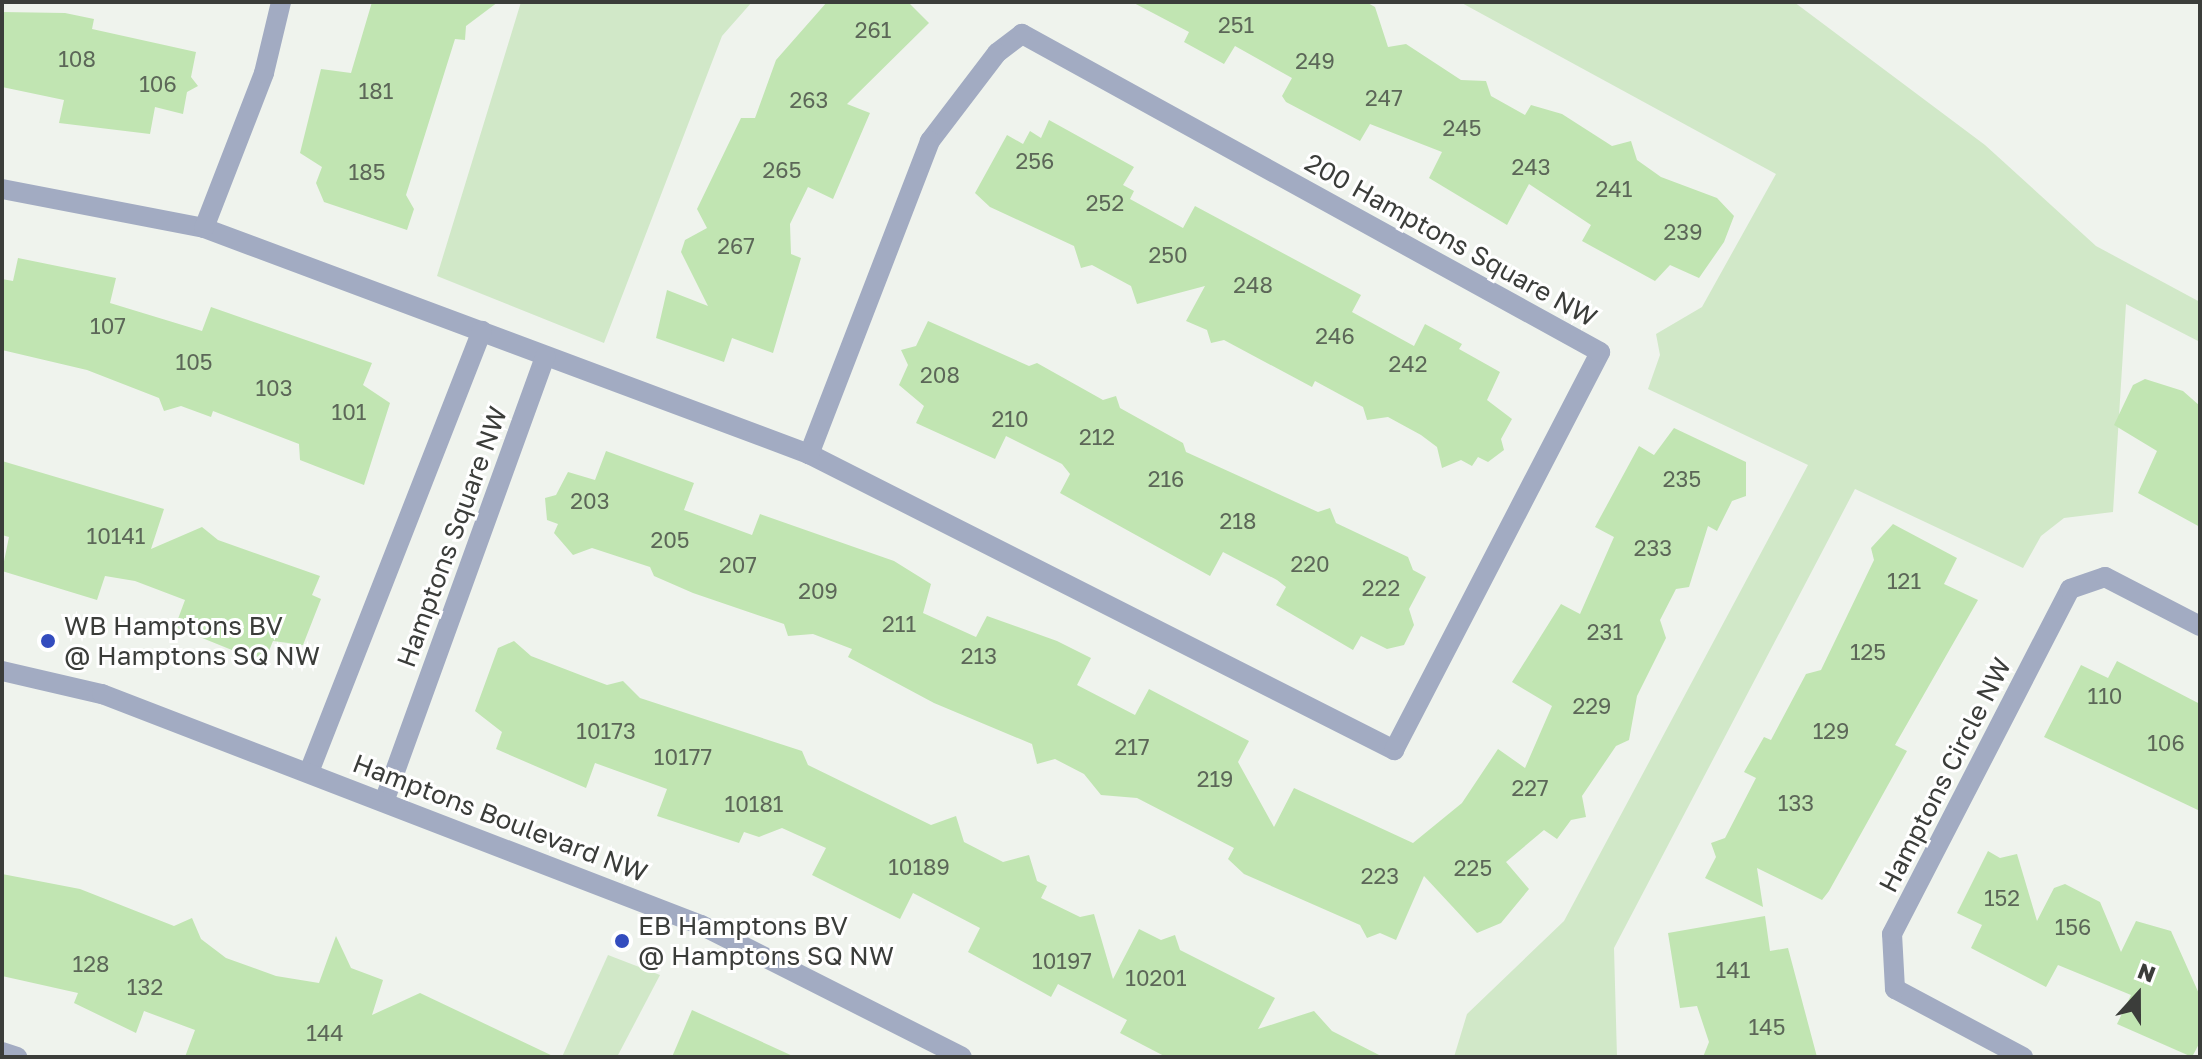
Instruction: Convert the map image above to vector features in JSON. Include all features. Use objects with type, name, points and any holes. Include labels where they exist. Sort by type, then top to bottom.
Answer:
[{"type":"street","points":[[204,228],[264,73],[281,2]]},
{"type":"street","name":"200 Hamptons Square NW","points":[[545,356],[809,454],[1394,750],[1600,352],[1022,34],[997,53],[930,141],[809,454]]},
{"type":"street","points":[[2,189],[204,228],[545,356]]},
{"type":"street","name":"Hamptons Square NW","points":[[309,772],[482,331]]},
{"type":"street","name":"Hamptons Square NW","points":[[385,799],[545,356]]},
{"type":"street","name":"Hamptons Circle NW","points":[[2023,1057],[1895,989],[1892,934],[2070,589],[2105,577],[2200,626]]},
{"type":"street","name":"Hamptons Boulevard NW","points":[[2,671],[102,694],[385,799],[701,925],[962,1057]]},
{"type":"street","points":[[2,1052],[17,1057]]},
{"type":"green space","points":[[521,2],[752,2],[722,36],[604,343],[437,276]]},
{"type":"green space","points":[[1460,2],[1794,2],[1985,145],[2096,246],[2200,302],[2200,342],[2126,304],[2113,512],[2064,518],[2041,536],[2023,568],[1855,489],[1614,948],[1617,1057],[1454,1057],[1467,1014],[1564,921],[1808,465],[1648,389],[1660,355],[1656,334],[1702,307],[1776,174]]},
{"type":"green space","points":[[608,955],[660,975],[617,1057],[562,1057]]},
{"type":"building","points":[[372,2],[498,2],[466,26],[465,40],[455,39],[406,195],[414,209],[407,230],[324,202],[316,183],[322,167],[300,153],[321,69],[351,73]]},
{"type":"building","points":[[827,2],[908,2],[929,23],[847,104],[870,113],[833,199],[808,187],[790,224],[791,254],[801,258],[773,353],[732,338],[724,362],[656,338],[667,290],[708,306],[681,252],[685,240],[707,228],[697,209],[741,118],[755,118],[776,60]]},
{"type":"building","points":[[1132,2],[1366,2],[1375,7],[1388,47],[1406,44],[1461,80],[1486,81],[1491,96],[1525,115],[1531,105],[1562,114],[1612,146],[1631,141],[1637,160],[1661,177],[1717,198],[1734,216],[1724,242],[1699,278],[1670,265],[1655,281],[1582,241],[1591,225],[1529,184],[1507,225],[1429,178],[1442,152],[1370,124],[1360,141],[1286,102],[1282,96],[1292,78],[1235,46],[1224,64],[1184,42],[1189,32]]},
{"type":"building","points":[[2,12],[65,13],[94,19],[92,29],[196,52],[191,77],[198,86],[187,92],[183,114],[155,107],[150,134],[59,123],[64,100],[2,87]]},
{"type":"building","points":[[1049,120],[1134,167],[1123,185],[1134,191],[1130,199],[1183,228],[1195,206],[1361,295],[1352,312],[1414,346],[1425,324],[1462,344],[1459,349],[1500,372],[1487,400],[1512,419],[1501,439],[1504,450],[1488,462],[1478,457],[1472,466],[1461,460],[1442,468],[1437,447],[1388,417],[1367,420],[1363,407],[1315,381],[1312,387],[1224,340],[1211,343],[1207,330],[1186,321],[1205,286],[1137,304],[1131,286],[1092,265],[1081,268],[1074,246],[990,207],[975,193],[1007,135],[1023,144],[1030,131],[1041,138]]},
{"type":"building","points":[[18,258],[116,278],[110,303],[202,331],[211,307],[372,363],[363,385],[390,403],[364,485],[300,460],[299,444],[213,411],[211,417],[181,406],[164,411],[159,398],[87,370],[2,350],[2,279],[13,281]]},
{"type":"building","points":[[928,321],[1029,366],[1037,363],[1103,400],[1116,396],[1120,408],[1183,443],[1186,452],[1318,512],[1330,508],[1336,523],[1408,557],[1413,570],[1426,577],[1409,609],[1414,625],[1404,645],[1387,649],[1361,636],[1353,650],[1276,605],[1286,587],[1277,580],[1223,552],[1210,576],[1060,493],[1070,474],[1062,464],[1006,436],[995,459],[916,423],[924,406],[899,385],[908,365],[901,350],[916,346]]},
{"type":"building","points":[[2145,379],[2183,391],[2200,406],[2200,527],[2138,493],[2157,451],[2114,425],[2133,385]]},
{"type":"building","points":[[1674,428],[1746,462],[1746,496],[1732,501],[1717,531],[1708,526],[1689,587],[1676,589],[1660,620],[1666,638],[1637,696],[1629,740],[1616,746],[1582,796],[1586,817],[1571,820],[1557,839],[1544,830],[1506,862],[1529,889],[1501,923],[1477,933],[1424,876],[1396,940],[1380,933],[1367,938],[1360,925],[1244,874],[1228,859],[1234,848],[1137,798],[1101,795],[1084,774],[1055,759],[1037,764],[1032,744],[934,703],[848,657],[852,649],[813,634],[788,636],[784,624],[693,593],[654,576],[650,567],[592,548],[573,555],[554,533],[558,524],[547,520],[545,498],[556,495],[568,472],[595,480],[606,451],[694,483],[684,510],[752,535],[760,514],[894,561],[931,584],[923,613],[976,637],[987,616],[1057,641],[1091,658],[1077,685],[1135,715],[1149,689],[1249,741],[1238,762],[1274,827],[1294,788],[1413,843],[1462,803],[1498,749],[1525,768],[1552,706],[1512,682],[1561,604],[1580,614],[1614,537],[1595,527],[1639,446],[1654,455]]},
{"type":"building","points":[[2,461],[164,509],[151,549],[202,527],[218,540],[320,576],[312,595],[321,599],[303,645],[273,641],[264,663],[175,627],[185,600],[135,581],[105,576],[97,600],[2,571],[9,537],[2,535]]},
{"type":"building","points":[[1893,524],[1957,558],[1944,584],[1978,600],[1895,745],[1907,751],[1829,891],[1822,900],[1757,868],[1763,907],[1705,878],[1716,857],[1711,843],[1725,838],[1756,778],[1744,772],[1764,737],[1771,740],[1806,674],[1821,670],[1874,560],[1871,548]]},
{"type":"building","points":[[514,641],[531,656],[607,685],[623,681],[640,698],[802,751],[808,765],[931,825],[956,816],[964,842],[1003,862],[1029,855],[1037,881],[1047,886],[1041,898],[1080,917],[1094,914],[1113,979],[1139,929],[1161,940],[1175,935],[1180,950],[1275,998],[1258,1029],[1314,1011],[1332,1031],[1383,1057],[1166,1057],[1120,1033],[1127,1020],[1058,984],[1051,997],[968,952],[980,928],[913,893],[900,919],[812,875],[826,848],[782,828],[759,837],[744,832],[739,843],[657,816],[667,789],[595,763],[586,788],[496,749],[502,732],[475,711],[498,648]]},
{"type":"building","points":[[2117,661],[2200,704],[2200,811],[2044,737],[2081,665],[2108,678]]},
{"type":"building","points":[[1988,851],[2000,858],[2017,854],[2037,921],[2054,888],[2065,884],[2100,902],[2121,952],[2136,921],[2171,931],[2200,996],[2200,1042],[2192,1057],[2117,1024],[2131,995],[2058,965],[2046,987],[1971,948],[1982,925],[1957,913]]},
{"type":"building","points":[[2,874],[80,889],[174,926],[192,918],[201,939],[226,958],[276,976],[319,983],[336,936],[351,968],[383,980],[372,1015],[420,993],[555,1057],[185,1057],[195,1030],[144,1011],[136,1033],[74,1003],[78,993],[2,976]]},
{"type":"building","points":[[1765,916],[1770,951],[1788,948],[1817,1057],[1703,1057],[1709,1042],[1697,1006],[1680,1008],[1668,933]]},
{"type":"building","points":[[692,1010],[795,1057],[672,1057]]},
{"type":"place","name":"WB Hamptons BV @ Hamptons SQ NW","points":[[48,641]]},
{"type":"place","name":"EB Hamptons BV @ Hamptons SQ NW","points":[[622,941]]}]
